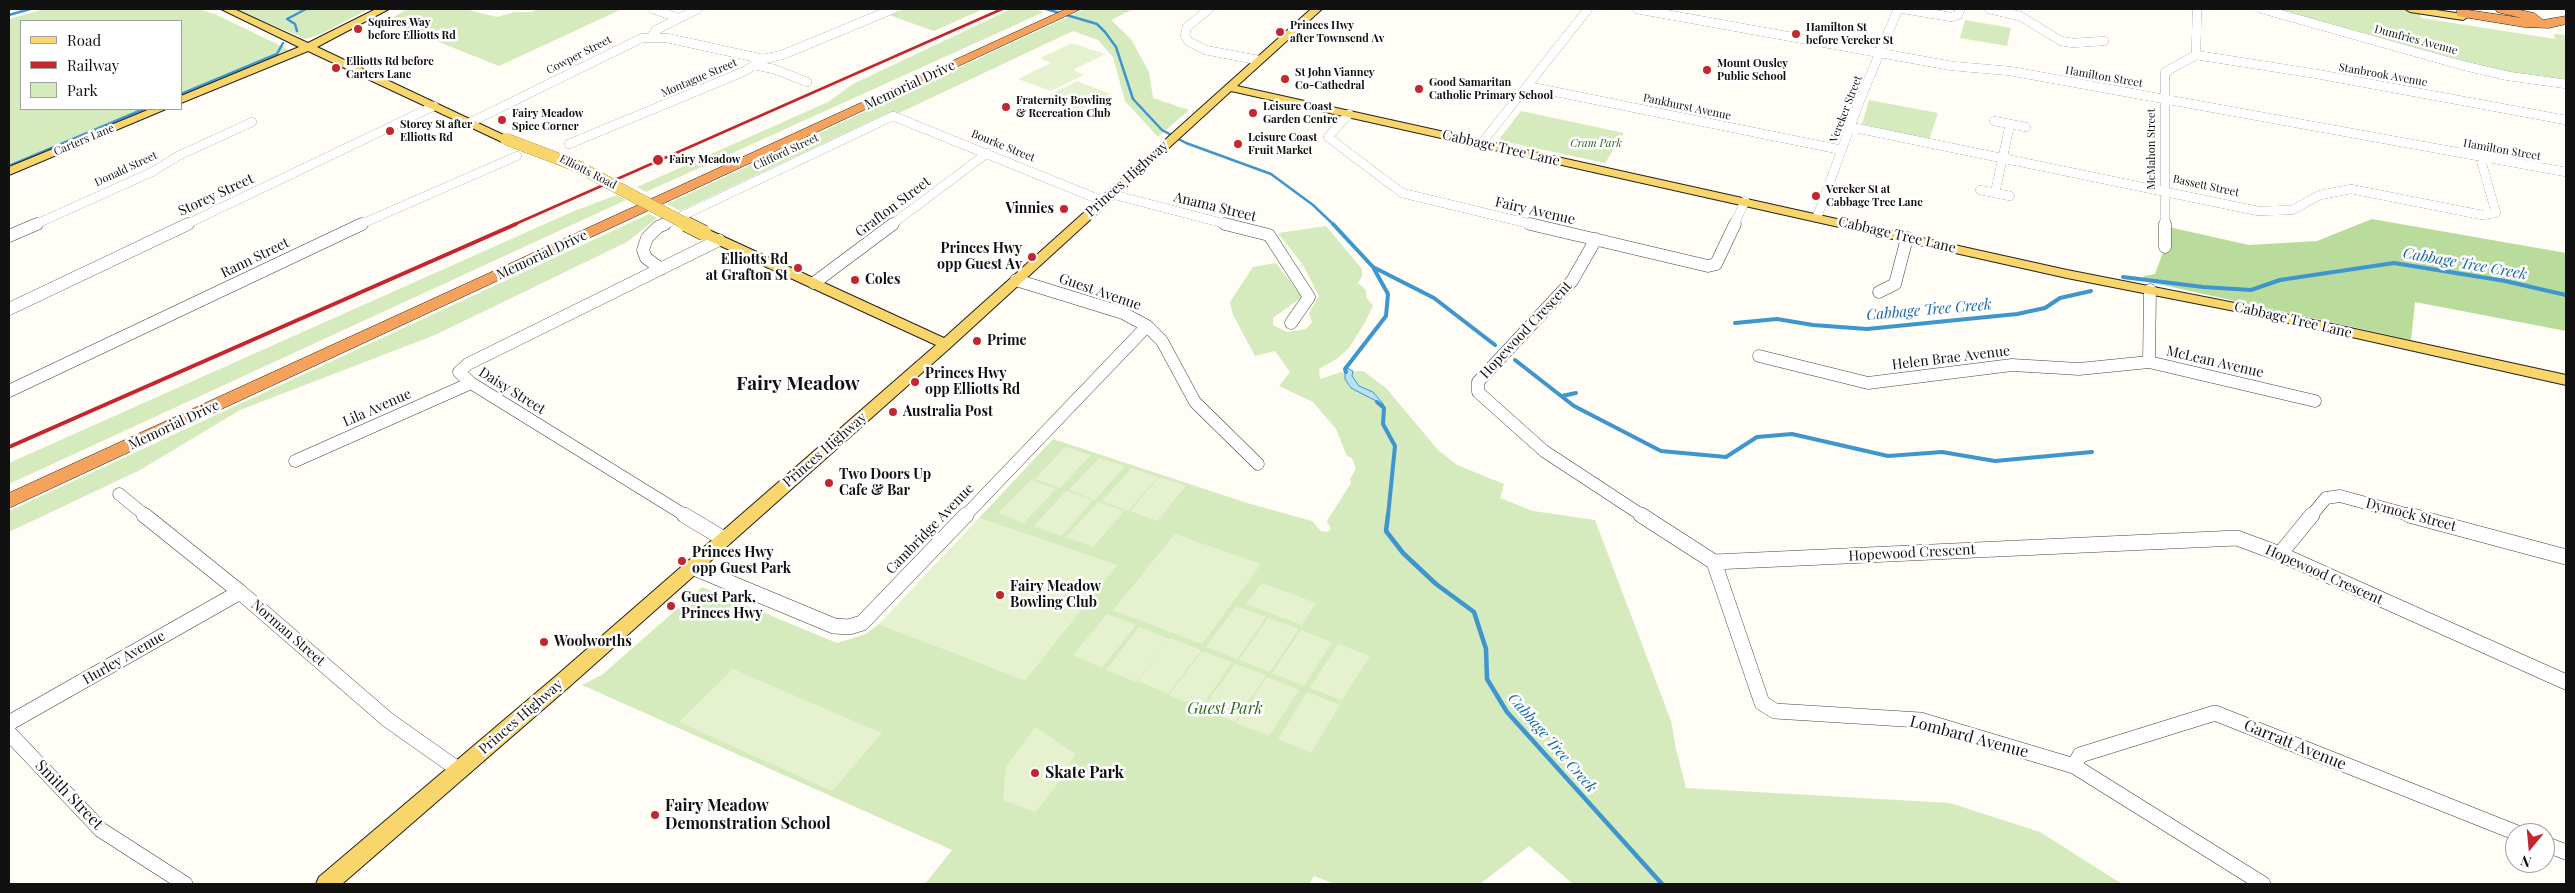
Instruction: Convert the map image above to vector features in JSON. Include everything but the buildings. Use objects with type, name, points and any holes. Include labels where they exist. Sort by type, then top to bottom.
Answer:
[{"type":"highway","name":"Memorial Drive","points":[[9,501],[1035,24],[1059,9]]},
{"type":"highway","name":"Memorial Drive","points":[[9,488],[1035,24],[1075,9]]},
{"type":"highway","points":[[2462,15],[2526,22],[2537,20],[2530,16],[2501,9]]},
{"type":"highway","points":[[2508,9],[2565,19]]},
{"type":"highway","points":[[2538,9],[2565,19]]},
{"type":"highway","points":[[2462,15],[2540,24],[2565,19]]},
{"type":"highway","points":[[2462,15],[2566,33]]},
{"type":"main road","name":"Elliotts Road","points":[[226,9],[469,123],[506,139],[554,155],[704,233],[946,344]]},
{"type":"main road","points":[[182,100],[308,47],[384,9]]},
{"type":"main road","name":"Princes Highway","points":[[327,884],[946,344],[1228,87],[1317,9]]},
{"type":"main road","points":[[2410,9],[2462,15]]},
{"type":"main road","points":[[2432,9],[2462,15]]},
{"type":"main road","name":"Cabbage Tree Lane","points":[[1228,87],[1907,238],[2566,380]]},
{"type":"main road","name":"Carters Lane","points":[[9,171],[158,110]]},
{"type":"street","points":[[653,9],[678,18]]},
{"type":"street","name":"Cowper Street","points":[[469,123],[629,43],[651,37],[656,30],[698,9]]},
{"type":"street","name":"Montague Street","points":[[569,144],[754,65],[763,59],[782,55],[893,9]]},
{"type":"street","points":[[1209,9],[1187,27],[1185,35],[1188,41],[1205,50],[1258,60]]},
{"type":"street","points":[[1481,144],[1588,9]]},
{"type":"street","name":"Hamilton Street","points":[[1637,9],[1952,66],[2010,71],[2566,172]]},
{"type":"street","name":"Vereker Street","points":[[1817,218],[1898,9]]},
{"type":"street","points":[[1904,9],[1952,17],[1958,16],[1960,9]]},
{"type":"street","points":[[1989,9],[2020,16],[2061,41],[2073,43],[2104,41]]},
{"type":"street","points":[[2196,55],[2198,9]]},
{"type":"street","name":"Dumfries Avenue","points":[[2262,9],[2471,67],[2508,76],[2566,84]]},
{"type":"street","points":[[651,37],[667,38],[763,59]]},
{"type":"street","name":"McMahon Street","points":[[2165,248],[2165,72],[2194,58],[2196,55]]},
{"type":"street","name":"Stanbrook Avenue","points":[[2196,55],[2326,76],[2566,120]]},
{"type":"street","points":[[754,65],[774,69],[807,82]]},
{"type":"street","name":"Pankhurst Avenue","points":[[1527,86],[1842,150]]},
{"type":"street","name":"Storey Street","points":[[9,309],[434,106]]},
{"type":"street","name":"Fairy Avenue","points":[[1349,114],[1328,137],[1402,193],[1596,240],[1713,265],[1745,201]]},
{"type":"street","name":"Bourke Street","points":[[893,116],[1107,197]]},
{"type":"street","name":"Clifford Street","points":[[661,269],[646,258],[643,250],[647,238],[658,227],[893,116]]},
{"type":"street","points":[[1994,121],[2026,127]]},
{"type":"street","name":"Donald Street","points":[[9,236],[152,172],[178,156],[252,122]]},
{"type":"street","points":[[1995,193],[2001,157],[2010,124]]},
{"type":"street","name":"Bassett Street","points":[[1851,127],[2258,210],[2292,210],[2320,195],[2332,191],[2351,190],[2482,215],[2496,213],[2480,157]]},
{"type":"street","name":"Grafton Street","points":[[814,283],[988,153]]},
{"type":"street","name":"Rann Street","points":[[10,389],[340,233],[516,156]]},
{"type":"street","points":[[1980,190],[2010,196]]},
{"type":"street","name":"Anama Street","points":[[1107,197],[1269,235],[1309,297],[1291,323]]},
{"type":"street","points":[[1879,292],[1895,284],[1907,238]]},
{"type":"street","name":"Daisy Street","points":[[719,240],[468,364],[459,372],[470,383],[724,539]]},
{"type":"street","name":"Hopewood Crescent","points":[[1596,240],[1572,281],[1478,382],[1478,392],[1544,450],[1714,562],[2237,538],[2280,554],[2566,682]]},
{"type":"street","name":"Guest Avenue","points":[[1016,280],[1123,313],[1148,326],[1162,341],[1195,402],[1258,464]]},
{"type":"street","name":"McLean Avenue","points":[[2150,290],[2149,362],[2315,402]]},
{"type":"street","name":"Cambridge Avenue","points":[[692,567],[834,626],[849,627],[862,622],[1148,326]]},
{"type":"street","name":"Helen Brae Avenue","points":[[1759,356],[1868,383],[2012,365],[2079,369],[2149,362]]},
{"type":"street","name":"Lila Avenue","points":[[295,461],[470,383]]},
{"type":"street","name":"Norman Street","points":[[119,494],[240,592],[388,720],[459,770]]},
{"type":"street","name":"Dymock Street","points":[[2280,554],[2326,498],[2340,496],[2566,556]]},
{"type":"street","name":"Lombard Avenue","points":[[1714,562],[1762,703],[1775,711],[1920,720],[2074,766],[2263,884]]},
{"type":"street","name":"Hurley Avenue","points":[[9,723],[240,592]]},
{"type":"street","name":"Garratt Avenue","points":[[2074,766],[2080,755],[2215,713],[2505,828]]},
{"type":"street","name":"Smith Street","points":[[9,733],[101,830],[185,884]]},
{"type":"green space","points":[[44,9],[199,9],[217,15],[289,50],[182,96],[182,20],[20,20],[20,110],[149,110],[9,168],[9,19]]},
{"type":"green space","points":[[234,9],[369,9],[319,35],[306,39]]},
{"type":"green space","points":[[408,9],[465,9],[497,17],[514,12],[531,12],[539,9],[622,9],[499,66],[386,21]]},
{"type":"green space","points":[[905,9],[983,9],[934,31],[889,15]]},
{"type":"green space","points":[[1011,9],[1034,9],[1044,12],[646,192],[637,187],[828,102],[853,84]]},
{"type":"green space","points":[[1085,9],[1133,9],[1111,20],[1131,39],[1149,72],[1153,98],[1189,110],[1158,137],[1125,101],[1113,57],[1098,40],[1073,31],[899,113],[886,114],[680,211],[667,204]]},
{"type":"green space","points":[[2277,9],[2400,9],[2419,12],[2421,18],[2555,39],[2554,34],[2566,35],[2566,81],[2540,78],[2486,67]]},
{"type":"green space","points":[[1965,20],[2011,28],[2007,46],[1960,38]]},
{"type":"green space","points":[[1072,43],[1105,54],[1073,70],[1084,75],[1051,91],[1018,79],[1051,63],[1040,58]]},
{"type":"green space","points":[[1077,81],[1111,94],[1078,111],[1044,98]]},
{"type":"green space","points":[[1869,100],[1938,113],[1929,140],[1862,124]]},
{"type":"green space","name":"Cram Park","points":[[1521,111],[1624,133],[1605,163],[1502,141],[1500,138]]},
{"type":"green space","points":[[617,195],[626,200],[9,484],[9,463],[574,211]]},
{"type":"green space","points":[[649,214],[657,218],[627,242],[435,335],[240,410],[140,470],[9,532],[9,511]]},
{"type":"green space","points":[[2372,219],[2566,253],[2566,331],[2415,302],[2411,340],[2145,281],[2144,276],[2155,274],[2165,247],[2164,226],[2249,245],[2317,241]]},
{"type":"green space","name":"Guest Park","points":[[1326,226],[1362,269],[1362,276],[1358,283],[1366,290],[1366,297],[1373,306],[1349,348],[1338,358],[1319,369],[1320,379],[1341,372],[1363,371],[1386,388],[1438,450],[1457,465],[1504,484],[1500,498],[1533,511],[1595,520],[1671,721],[1686,788],[1950,803],[2040,832],[2122,884],[1573,884],[1529,846],[1480,884],[1335,884],[1314,876],[1309,884],[925,884],[952,850],[582,685],[603,674],[702,587],[837,643],[866,634],[879,624],[1025,680],[1116,565],[979,518],[1053,439],[1247,503],[1312,521],[1321,531],[1328,532],[1331,529],[1327,521],[1351,483],[1350,479],[1356,469],[1352,458],[1347,456],[1336,429],[1313,402],[1279,386],[1290,372],[1275,351],[1255,356],[1233,315],[1230,302],[1253,267],[1276,263],[1302,297],[1273,318],[1273,325],[1287,332],[1306,329],[1312,322],[1309,313],[1319,296],[1303,265],[1278,233]]},
{"type":"green space","points":[[1065,447],[1091,455],[1060,488],[1035,479]]},
{"type":"green space","points":[[1099,458],[1125,466],[1095,500],[1069,490]]},
{"type":"green space","points":[[1132,468],[1158,477],[1128,511],[1102,501]]},
{"type":"green space","points":[[1159,477],[1186,486],[1157,521],[1130,511]]},
{"type":"green space","points":[[1031,480],[1056,489],[1024,523],[998,513]]},
{"type":"green space","points":[[1066,491],[1093,500],[1061,536],[1034,526]]},
{"type":"green space","points":[[1098,502],[1124,511],[1093,547],[1066,537]]},
{"type":"green space","name":"Fairy Meadow Bowling Club","points":[[979,518],[1117,565],[1025,680],[879,624]]},
{"type":"green space","points":[[1175,534],[1261,564],[1202,644],[1113,610]]},
{"type":"green space","points":[[1262,583],[1316,603],[1302,625],[1246,604]]},
{"type":"green space","points":[[1236,606],[1266,617],[1237,659],[1206,647]]},
{"type":"green space","points":[[1107,614],[1136,625],[1102,668],[1073,655]]},
{"type":"green space","points":[[1268,618],[1299,629],[1270,672],[1239,660]]},
{"type":"green space","points":[[1139,627],[1169,639],[1136,682],[1106,670]]},
{"type":"green space","points":[[1301,630],[1332,642],[1304,686],[1272,673]]},
{"type":"green space","points":[[1170,638],[1201,650],[1168,694],[1138,681]]},
{"type":"green space","points":[[1338,644],[1370,656],[1342,700],[1310,688]]},
{"type":"green space","points":[[1202,651],[1232,662],[1201,708],[1169,695]]},
{"type":"green space","points":[[1235,664],[1266,675],[1235,722],[1203,708]]},
{"type":"green space","points":[[733,669],[882,733],[832,791],[679,722]]},
{"type":"green space","points":[[1267,677],[1299,690],[1269,736],[1236,723]]},
{"type":"green space","points":[[1307,692],[1340,705],[1311,753],[1278,739]]},
{"type":"green space","name":"Skate Park","points":[[1035,727],[1075,754],[1062,779],[1035,812],[1003,800],[1006,767]]},
{"type":"water","points":[[1345,367],[1353,371],[1352,376],[1359,386],[1373,392],[1384,405],[1351,388],[1345,379]]},
{"type":"waterway","points":[[9,15],[30,9]]},
{"type":"waterway","points":[[297,31],[295,24],[287,19],[306,9]]},
{"type":"waterway","name":"Cabbage Tree Creek","points":[[1046,9],[1097,24],[1105,32],[1116,47],[1133,99],[1162,130],[1186,143],[1271,174],[1313,205],[1333,224]]},
{"type":"waterway","points":[[182,94],[277,54],[283,43]]},
{"type":"waterway","points":[[9,166],[142,110]]},
{"type":"waterway","name":"Cabbage Tree Creek","points":[[1333,224],[1373,267]]},
{"type":"waterway","name":"Cabbage Tree Creek","points":[[2123,277],[2203,287],[2251,290],[2280,280],[2394,263],[2505,281],[2566,295]]},
{"type":"waterway","name":"Cabbage Tree Creek","points":[[1346,372],[1345,369],[1386,316],[1388,294],[1373,267]]},
{"type":"waterway","points":[[1373,267],[1434,298],[1495,345]]},
{"type":"waterway","name":"Cabbage Tree Creek","points":[[1735,323],[1777,319],[1813,325],[1867,329],[2017,314],[2045,308],[2060,298],[2091,291]]},
{"type":"waterway","points":[[1515,360],[1574,406],[1661,451],[1726,457],[1757,437],[1792,434],[1888,456],[1942,452],[1995,461],[2092,452]]},
{"type":"waterway","name":"Cabbage Tree Creek","points":[[1562,396],[1576,393]]},
{"type":"waterway","name":"Cabbage Tree Creek","points":[[1377,402],[1384,408],[1383,424],[1395,446],[1388,516]]},
{"type":"waterway","name":"Cabbage Tree Creek","points":[[1388,515],[1386,531],[1403,553],[1436,584],[1474,612],[1486,649],[1487,679],[1507,712],[1662,884]]},
{"type":"railway","points":[[513,225],[1002,9]]},
{"type":"railway","points":[[9,447],[516,224]]},
{"type":"place","name":"Squires Way before Elliotts Rd","points":[[358,29]]},
{"type":"place","name":"Princes Hwy after Townsend Av","points":[[1280,32]]},
{"type":"place","name":"Hamilton St before Vereker St","points":[[1796,34]]},
{"type":"place","name":"Elliotts Rd before Carters Lane","points":[[336,68]]},
{"type":"place","name":"Mount Ousley Public School","points":[[1707,70]]},
{"type":"place","name":"St John Vianney Co-Cathedral","points":[[1285,79]]},
{"type":"place","name":"Good Samaritan Catholic Primary School","points":[[1419,89]]},
{"type":"place","name":"Fraternity Bowling & Recreation Club","points":[[1006,107]]},
{"type":"place","name":"Leisure Coast Garden Centre","points":[[1253,113]]},
{"type":"place","name":"Fairy Meadow Spice Corner","points":[[502,120]]},
{"type":"place","name":"Storey St after Elliotts Rd","points":[[390,131]]},
{"type":"place","name":"Leisure Coast Fruit Market","points":[[1238,144]]},
{"type":"place","name":"Fairy Meadow","points":[[658,160]]},
{"type":"place","name":"Vereker St at Cabbage Tree Lane","points":[[1816,196]]},
{"type":"place","name":"Vinnies","points":[[1064,209]]},
{"type":"place","name":"Princes Hwy opp Guest Av","points":[[1032,257]]},
{"type":"place","name":"Elliotts Rd at Grafton St","points":[[798,268]]},
{"type":"place","name":"Coles","points":[[855,280]]},
{"type":"place","name":"Prime","points":[[977,341]]},
{"type":"place","name":"Princes Hwy opp Elliotts Rd","points":[[915,382]]},
{"type":"place","name":"Australia Post","points":[[893,412]]},
{"type":"place","name":"Two Doors Up Cafe & Bar","points":[[829,483]]},
{"type":"place","name":"Princes Hwy opp Guest Park","points":[[682,561]]},
{"type":"place","name":"Fairy Meadow Bowling Club","points":[[1000,595]]},
{"type":"place","name":"Guest Park, Princes Hwy","points":[[671,606]]},
{"type":"place","name":"Woolworths","points":[[544,642]]},
{"type":"place","name":"Skate Park","points":[[1035,773]]},
{"type":"place","name":"Fairy Meadow Demonstration School","points":[[655,815]]},
{"type":"district","name":"Fairy Meadow","points":[[798,384]]}]
